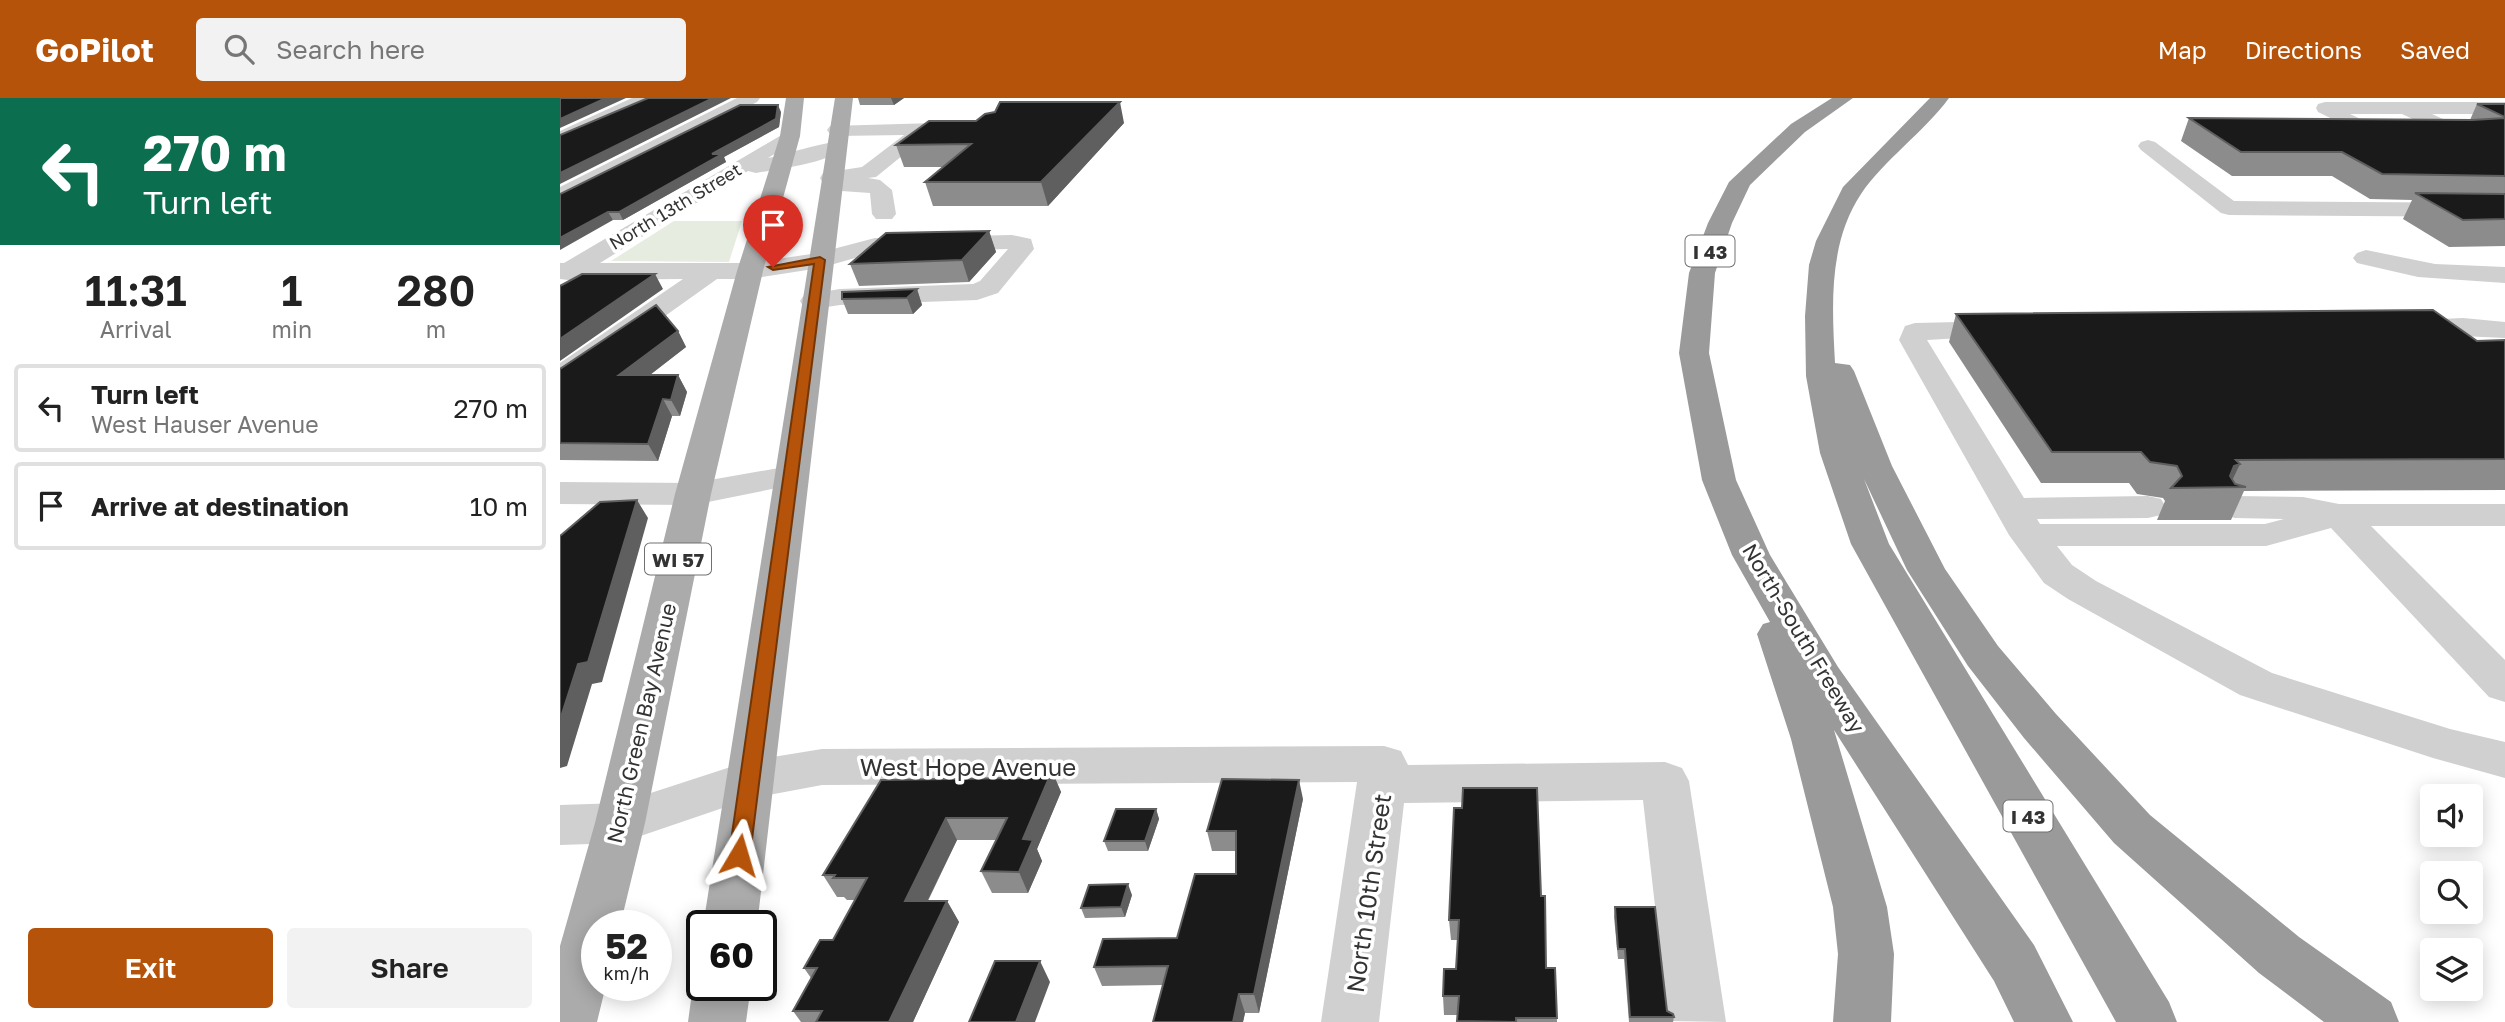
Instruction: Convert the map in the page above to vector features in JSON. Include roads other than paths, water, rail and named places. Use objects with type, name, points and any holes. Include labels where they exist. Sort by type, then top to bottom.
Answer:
[{"type":"highway","name":"North-South Freeway","points":[[1844,98],[1798,128],[1740,182],[1720,223],[1702,273],[1694,353],[1719,480],[1751,555],[1823,678],[2014,963],[2044,1022]]},
{"type":"highway","name":"I 43","points":[[1940,98],[1851,192],[1828,241],[1822,265],[1819,316],[1821,376],[1837,453],[1870,544],[2144,1015]]},
{"type":"highway","points":[[1819,316],[1875,466],[1926,570],[1983,656],[2040,726],[2132,830],[2279,955],[2370,1022]]},
{"type":"highway","points":[[1751,555],[1814,738],[1860,906],[1866,954],[1862,1022]]},
{"type":"main road","name":"North Green Bay Avenue","points":[[568,1022],[620,823],[693,494],[750,271],[786,149],[795,98]]},
{"type":"main road","points":[[732,910],[835,148]]},
{"type":"main road","points":[[717,1022],[720,1001]]},
{"type":"street","points":[[560,138],[647,98]]},
{"type":"street","points":[[560,196],[751,98]]},
{"type":"street","points":[[2405,108],[2459,134],[2375,134],[2325,108],[2392,108],[2405,108],[2504,108]]},
{"type":"street","points":[[835,148],[868,172],[926,128]]},
{"type":"street","points":[[835,148],[926,128],[992,128]]},
{"type":"street","points":[[2148,146],[2229,208],[2505,210]]},
{"type":"street","points":[[835,148],[872,185],[881,190],[884,214]]},
{"type":"street","name":"North 13th Street","points":[[563,273],[715,182],[786,149],[835,148]]},
{"type":"street","points":[[563,273],[750,271],[820,260],[875,245],[904,242],[1022,244],[1022,248],[989,286],[978,292],[840,297],[814,302]]},
{"type":"street","points":[[2366,258],[2432,273],[2505,275]]},
{"type":"street","points":[[560,377],[711,271]]},
{"type":"street","points":[[2379,327],[2463,326],[2505,330]]},
{"type":"street","points":[[2031,329],[1933,330],[1915,332],[1913,341],[2020,522],[2058,574],[2082,590],[2256,684],[2451,746],[2505,760]]},
{"type":"street","points":[[560,493],[693,494],[790,476]]},
{"type":"street","points":[[2235,507],[2303,508],[2339,515],[2505,515]]},
{"type":"street","points":[[2020,522],[2148,508]]},
{"type":"street","points":[[2020,522],[2266,535],[2339,515]]},
{"type":"street","points":[[2339,515],[2505,686]]},
{"type":"street","name":"West Hope Avenue","points":[[560,825],[620,823],[749,780],[822,767],[1383,774],[1665,781],[1698,1021]]},
{"type":"street","name":"North 10th Street","points":[[1350,1022],[1383,774]]}]
